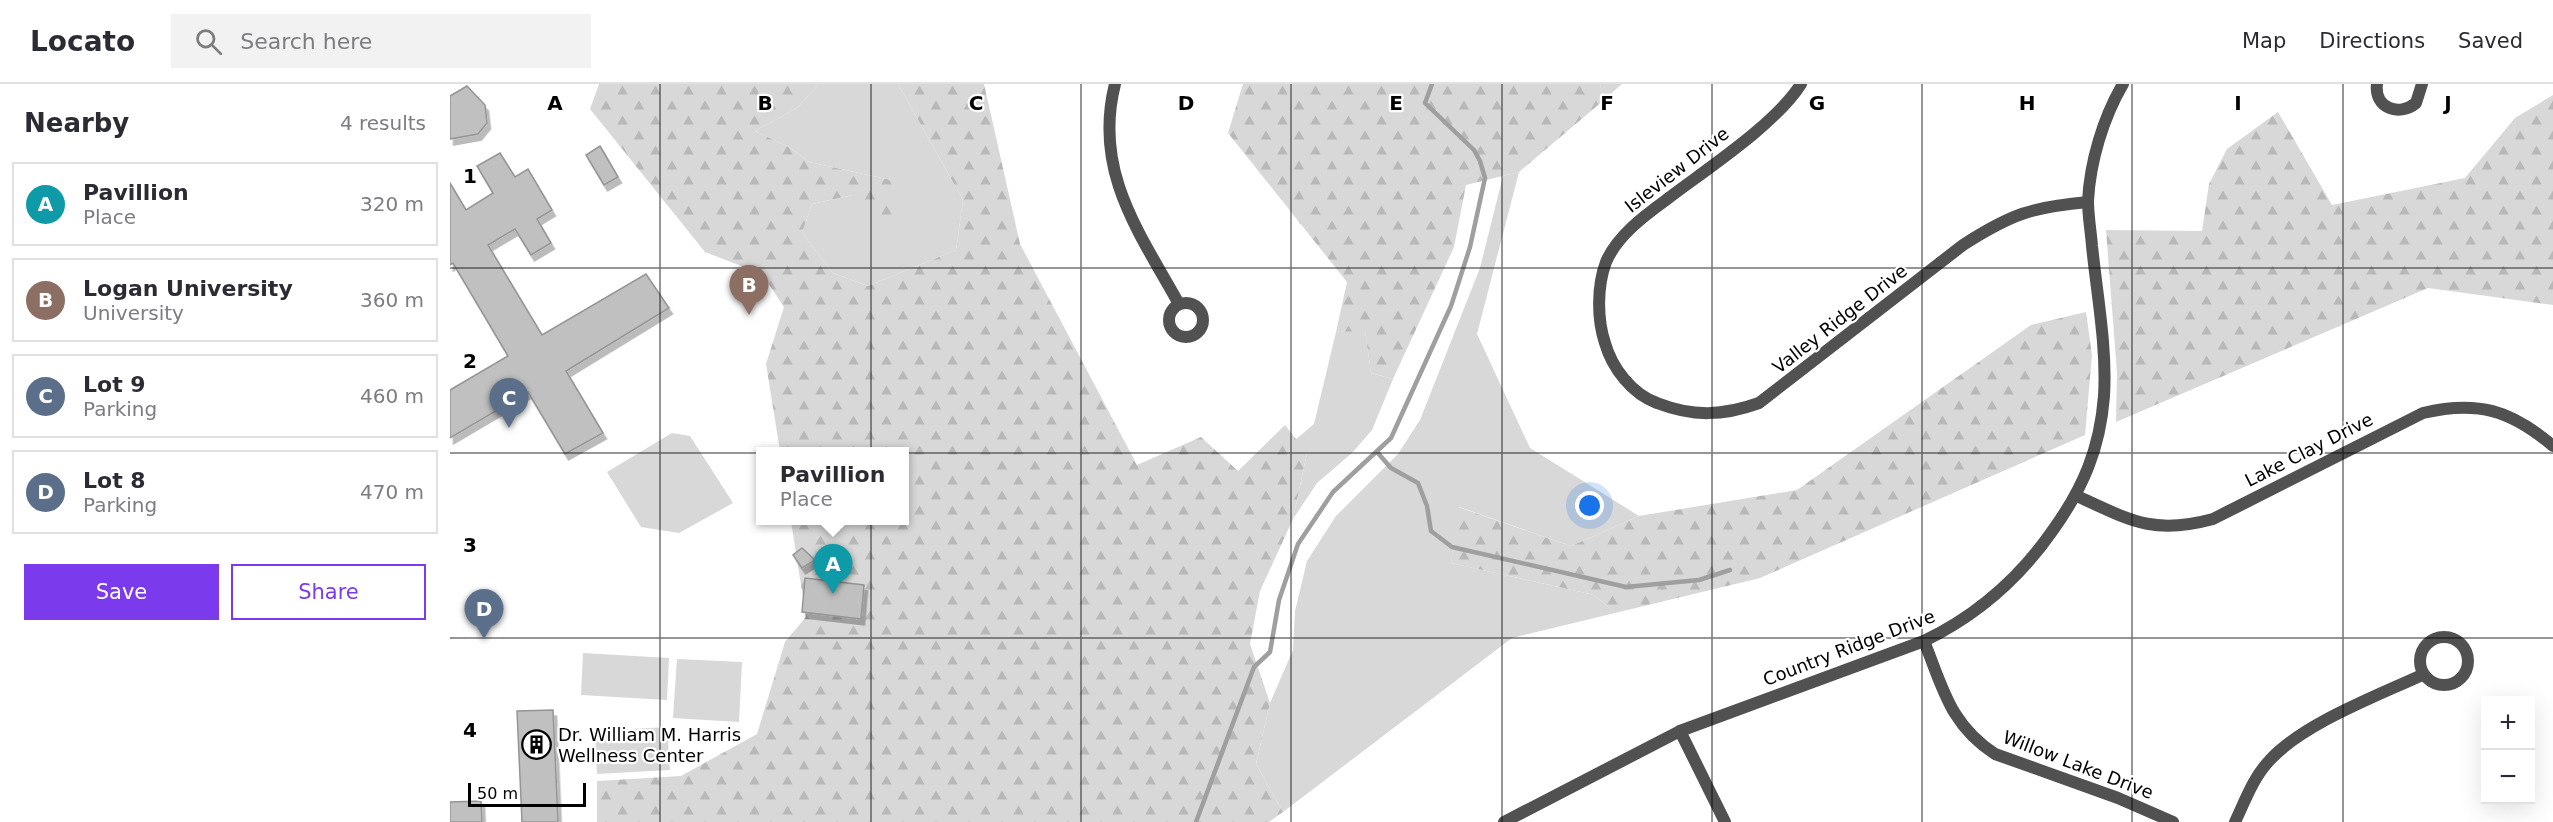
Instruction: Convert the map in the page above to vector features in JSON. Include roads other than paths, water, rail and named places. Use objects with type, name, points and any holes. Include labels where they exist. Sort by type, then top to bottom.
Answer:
[{"type":"street","points":[[1115,84],[1108,112],[1115,179],[1124,205],[1179,304]]},
{"type":"street","name":"Isleview Drive","points":[[1616,368],[1600,327],[1600,294],[1606,262],[1626,234],[1749,138],[1800,84]]},
{"type":"street","name":"Country Ridge Drive","points":[[1504,822],[1680,731],[1923,641],[1958,624],[2006,586],[2026,566],[2078,496],[2090,464],[2104,396],[2103,361],[2088,202],[2094,163],[2104,124],[2123,84]]},
{"type":"street","points":[[2377,84],[2378,96],[2382,103],[2396,110],[2404,110],[2416,103],[2422,84]]},
{"type":"street","name":"Valley Ridge Drive","points":[[1616,368],[1634,389],[1652,402],[1676,411],[1703,416],[1735,412],[1759,404],[1963,245],[1995,224],[2027,210],[2088,202]]},
{"type":"street","name":"Lake Clay Drive","points":[[2078,496],[2134,522],[2151,526],[2189,526],[2213,519],[2423,412],[2447,407],[2496,410],[2531,429],[2553,446]]},
{"type":"street","points":[[2451,638],[2467,651],[2470,660],[2468,672],[2462,679],[2438,684],[2422,675],[2420,667],[2422,651],[2436,640],[2451,638]]},
{"type":"street","name":"Willow Lake Drive","points":[[1923,641],[1959,723],[1981,744],[2017,762],[2118,798],[2174,822]]},
{"type":"street","points":[[2235,822],[2257,777],[2270,760],[2285,747],[2333,718],[2422,675]]},
{"type":"street","points":[[1680,731],[1725,822]]},
{"type":"waterway","points":[[1196,822],[1254,667],[1270,652],[1279,600],[1298,544],[1333,492],[1391,438],[1451,306],[1470,247],[1485,178],[1474,150],[1425,103],[1432,84]]},
{"type":"waterway","points":[[1377,452],[1391,468],[1418,483],[1427,506],[1431,531],[1452,547],[1626,587],[1699,580],[1730,570]]},
{"type":"place","name":"Logan University","points":[[749,315]]},
{"type":"place","name":"Lot 9","points":[[509,428]]},
{"type":"place","name":"Pavillion","points":[[833,594]]},
{"type":"place","name":"Lot 8","points":[[484,639]]},
{"type":"place","name":"Dr. William M. Harris Wellness Center","points":[[537,745]]}]
